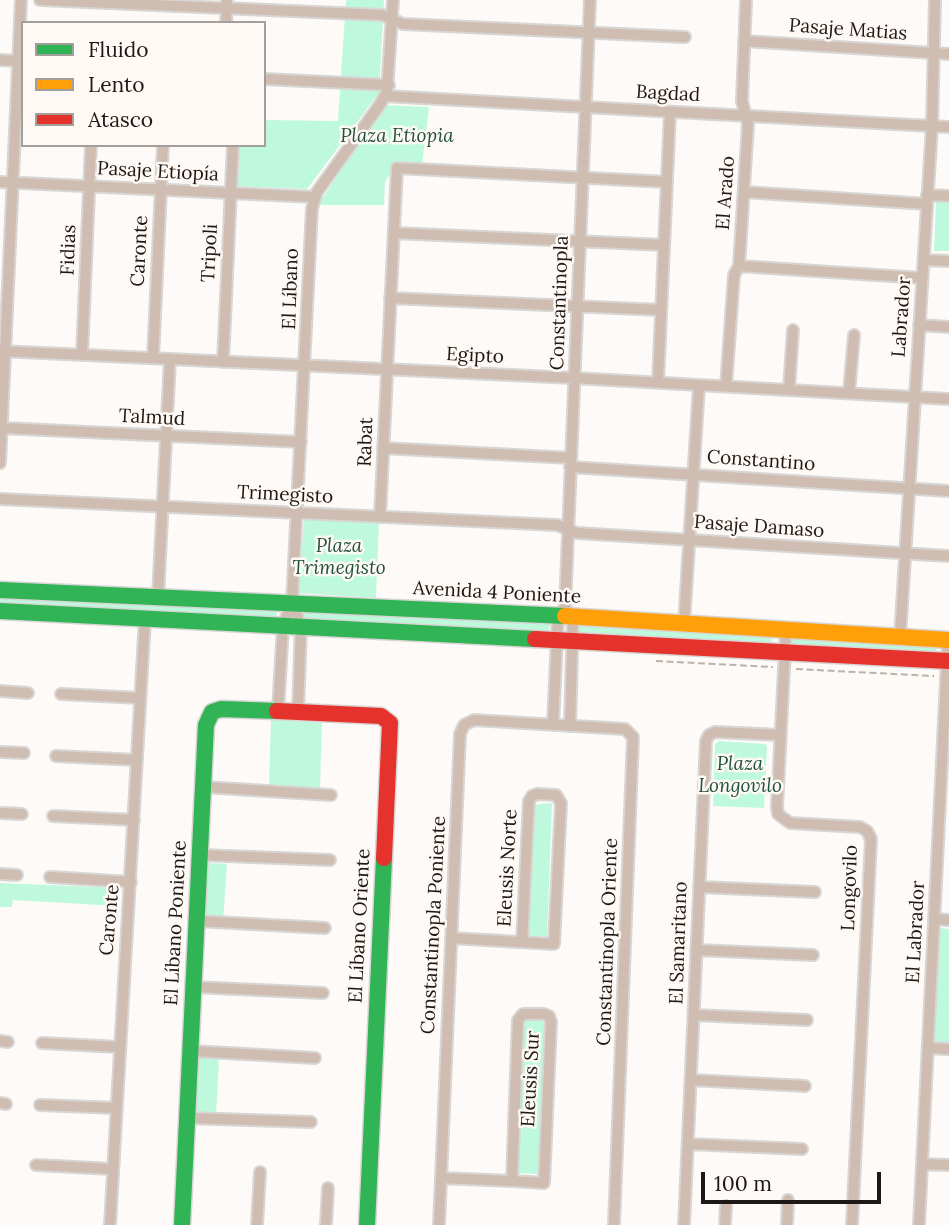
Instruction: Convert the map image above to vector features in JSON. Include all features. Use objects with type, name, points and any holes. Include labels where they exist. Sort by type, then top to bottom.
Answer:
[{"type":"street","points":[[0,463],[21,0]]},
{"type":"street","points":[[40,0],[227,4],[382,15],[403,24],[685,37]]},
{"type":"street","points":[[387,90],[393,0]]},
{"type":"street","name":"Constantinopla","points":[[561,725],[556,640],[565,614],[590,0]]},
{"type":"street","name":"El Arado","points":[[726,386],[734,275],[739,266],[748,124],[742,101],[746,0]]},
{"type":"street","name":"Labrador","points":[[900,637],[932,126],[935,0]]},
{"type":"street","name":"Pasaje Matias","points":[[744,41],[949,54]]},
{"type":"street","points":[[0,60],[20,65]]},
{"type":"street","name":"Bagdad","points":[[266,79],[586,107],[949,127]]},
{"type":"street","name":"El Líbano","points":[[278,711],[283,625],[292,603],[312,208],[315,197],[387,90]]},
{"type":"street","points":[[658,382],[670,112]]},
{"type":"street","name":"Fidias","points":[[82,355],[91,147]]},
{"type":"street","name":"Caronte","points":[[153,358],[163,147]]},
{"type":"street","name":"Tripoli","points":[[223,362],[233,147]]},
{"type":"street","name":"Rabat","points":[[380,517],[397,169],[583,178]]},
{"type":"street","points":[[583,178],[667,182]]},
{"type":"street","name":"Pasaje Etiopía","points":[[0,182],[315,197]]},
{"type":"street","points":[[744,192],[927,199],[949,196]]},
{"type":"street","points":[[394,233],[664,245]]},
{"type":"street","points":[[924,260],[949,261]]},
{"type":"street","points":[[739,266],[922,278]]},
{"type":"street","points":[[390,298],[661,310]]},
{"type":"street","points":[[919,325],[949,327]]},
{"type":"street","points":[[789,390],[793,330]]},
{"type":"street","points":[[849,393],[854,335]]},
{"type":"street","name":"Egipto","points":[[3,351],[574,377],[949,399]]},
{"type":"street","points":[[158,597],[170,359]]},
{"type":"street","points":[[684,624],[699,384]]},
{"type":"street","name":"Talmud","points":[[2,428],[301,442]]},
{"type":"street","name":"Constantino","points":[[383,448],[694,474],[949,491]]},
{"type":"street","name":"Trimegisto","points":[[0,499],[556,525],[568,529]]},
{"type":"street","name":"Pasaje Damaso","points":[[568,529],[577,533],[949,556]]},
{"type":"street","name":"Avenida 4 Poniente","points":[[0,590],[565,614],[949,640]]},
{"type":"street","name":"El Líbano","points":[[292,603],[301,626],[298,712]]},
{"type":"street","points":[[0,611],[573,641],[784,660],[947,666]]},
{"type":"street","name":"Constantinopla","points":[[561,725],[573,641],[565,614]]},
{"type":"street","name":"Caronte","points":[[110,1225],[145,618]]},
{"type":"street","name":"Longovilo","points":[[786,630],[776,807],[780,818],[790,822],[860,827],[867,831],[871,839],[852,1225]]},
{"type":"street","name":"El Labrador","points":[[919,1225],[934,919],[945,799],[949,640]]},
{"type":"street","points":[[0,691],[28,692]]},
{"type":"street","points":[[61,694],[140,698]]},
{"type":"street","name":"El Líbano Poniente","points":[[182,1225],[206,725],[212,712],[221,709],[298,712]]},
{"type":"street","name":"El Líbano Oriente","points":[[298,712],[381,716],[388,720],[391,728],[367,1225]]},
{"type":"street","name":"Constantinopla Poniente","points":[[439,1225],[460,734],[462,727],[474,720],[561,725]]},
{"type":"street","name":"Constantinopla Oriente","points":[[561,725],[625,729],[634,737],[614,1225]]},
{"type":"street","name":"El Samaritano","points":[[684,1225],[707,738],[719,732],[780,735]]},
{"type":"street","points":[[0,752],[24,753]]},
{"type":"street","points":[[55,756],[137,760]]},
{"type":"street","points":[[203,787],[331,795]]},
{"type":"street","name":"Eleusis Norte","points":[[452,938],[554,944],[561,803],[556,795],[537,794],[529,801],[522,942]]},
{"type":"street","points":[[0,813],[22,814]]},
{"type":"street","points":[[53,816],[134,820]]},
{"type":"street","points":[[200,855],[330,860]]},
{"type":"street","points":[[0,874],[17,875]]},
{"type":"street","points":[[50,877],[131,882]]},
{"type":"street","points":[[699,887],[815,892]]},
{"type":"street","points":[[934,919],[949,920]]},
{"type":"street","points":[[197,921],[325,928]]},
{"type":"street","points":[[696,950],[813,955]]},
{"type":"street","points":[[194,987],[323,993]]},
{"type":"street","name":"Eleusis Sur","points":[[441,1178],[544,1183],[551,1022],[549,1016],[544,1014],[523,1014],[519,1020],[512,1181]]},
{"type":"street","points":[[694,1015],[807,1020]]},
{"type":"street","points":[[42,1044],[119,1047]]},
{"type":"street","points":[[928,1048],[949,1049]]},
{"type":"street","points":[[191,1051],[315,1058]]},
{"type":"street","points":[[691,1080],[805,1086]]},
{"type":"street","points":[[40,1105],[116,1108]]},
{"type":"street","points":[[187,1118],[311,1122]]},
{"type":"street","points":[[688,1144],[802,1149]]},
{"type":"street","points":[[922,1164],[949,1165]]},
{"type":"street","points":[[36,1165],[113,1169]]},
{"type":"street","points":[[257,1225],[260,1172]]},
{"type":"street","points":[[326,1225],[328,1188]]},
{"type":"street","points":[[786,1225],[788,1200]]},
{"type":"street","points":[[725,1225],[726,1206]]},
{"type":"path","points":[[654,661],[784,660],[947,666]]},
{"type":"green space","points":[[346,0],[384,0],[379,93],[307,189],[235,186],[235,147],[266,147],[266,120],[338,121]]},
{"type":"green space","name":"Plaza Etiopia","points":[[384,105],[429,107],[422,165],[395,166],[385,182],[384,205],[318,205]]},
{"type":"green space","points":[[936,201],[949,202],[949,251],[934,251]]},
{"type":"green space","name":"Plaza Trimegisto","points":[[304,518],[379,520],[376,598],[299,593]]},
{"type":"green space","points":[[0,597],[277,609],[276,620],[0,606]]},
{"type":"green space","points":[[298,609],[550,624],[548,634],[303,619]]},
{"type":"green space","points":[[576,624],[772,635],[771,647],[575,635]]},
{"type":"green space","points":[[792,639],[936,647],[936,658],[792,649]]},
{"type":"green space","points":[[271,720],[322,722],[320,788],[269,786]]},
{"type":"green space","name":"Plaza Longovilo","points":[[719,741],[767,746],[764,808],[713,806],[715,744]]},
{"type":"green space","points":[[552,803],[547,937],[525,935],[532,805]]},
{"type":"green space","points":[[208,863],[227,864],[223,921],[204,920]]},
{"type":"green space","points":[[0,883],[118,888],[117,906],[13,900],[12,907],[0,907]]},
{"type":"green space","points":[[939,928],[949,929],[949,1044],[934,1043]]},
{"type":"green space","points":[[523,1017],[545,1019],[539,1174],[517,1173]]},
{"type":"green space","points":[[195,1057],[219,1058],[216,1115],[192,1114]]},
{"type":"traffic: fast","points":[[0,590],[565,616]]},
{"type":"traffic: fast","points":[[0,611],[535,639]]},
{"type":"traffic: fast","points":[[182,1225],[206,725],[212,712],[221,709],[277,711]]},
{"type":"traffic: fast","points":[[367,1225],[384,858]]},
{"type":"traffic: slow","points":[[565,616],[949,640]]},
{"type":"traffic: jam","points":[[535,639],[949,661]]},
{"type":"traffic: jam","points":[[277,711],[381,716],[390,723],[384,858]]}]
